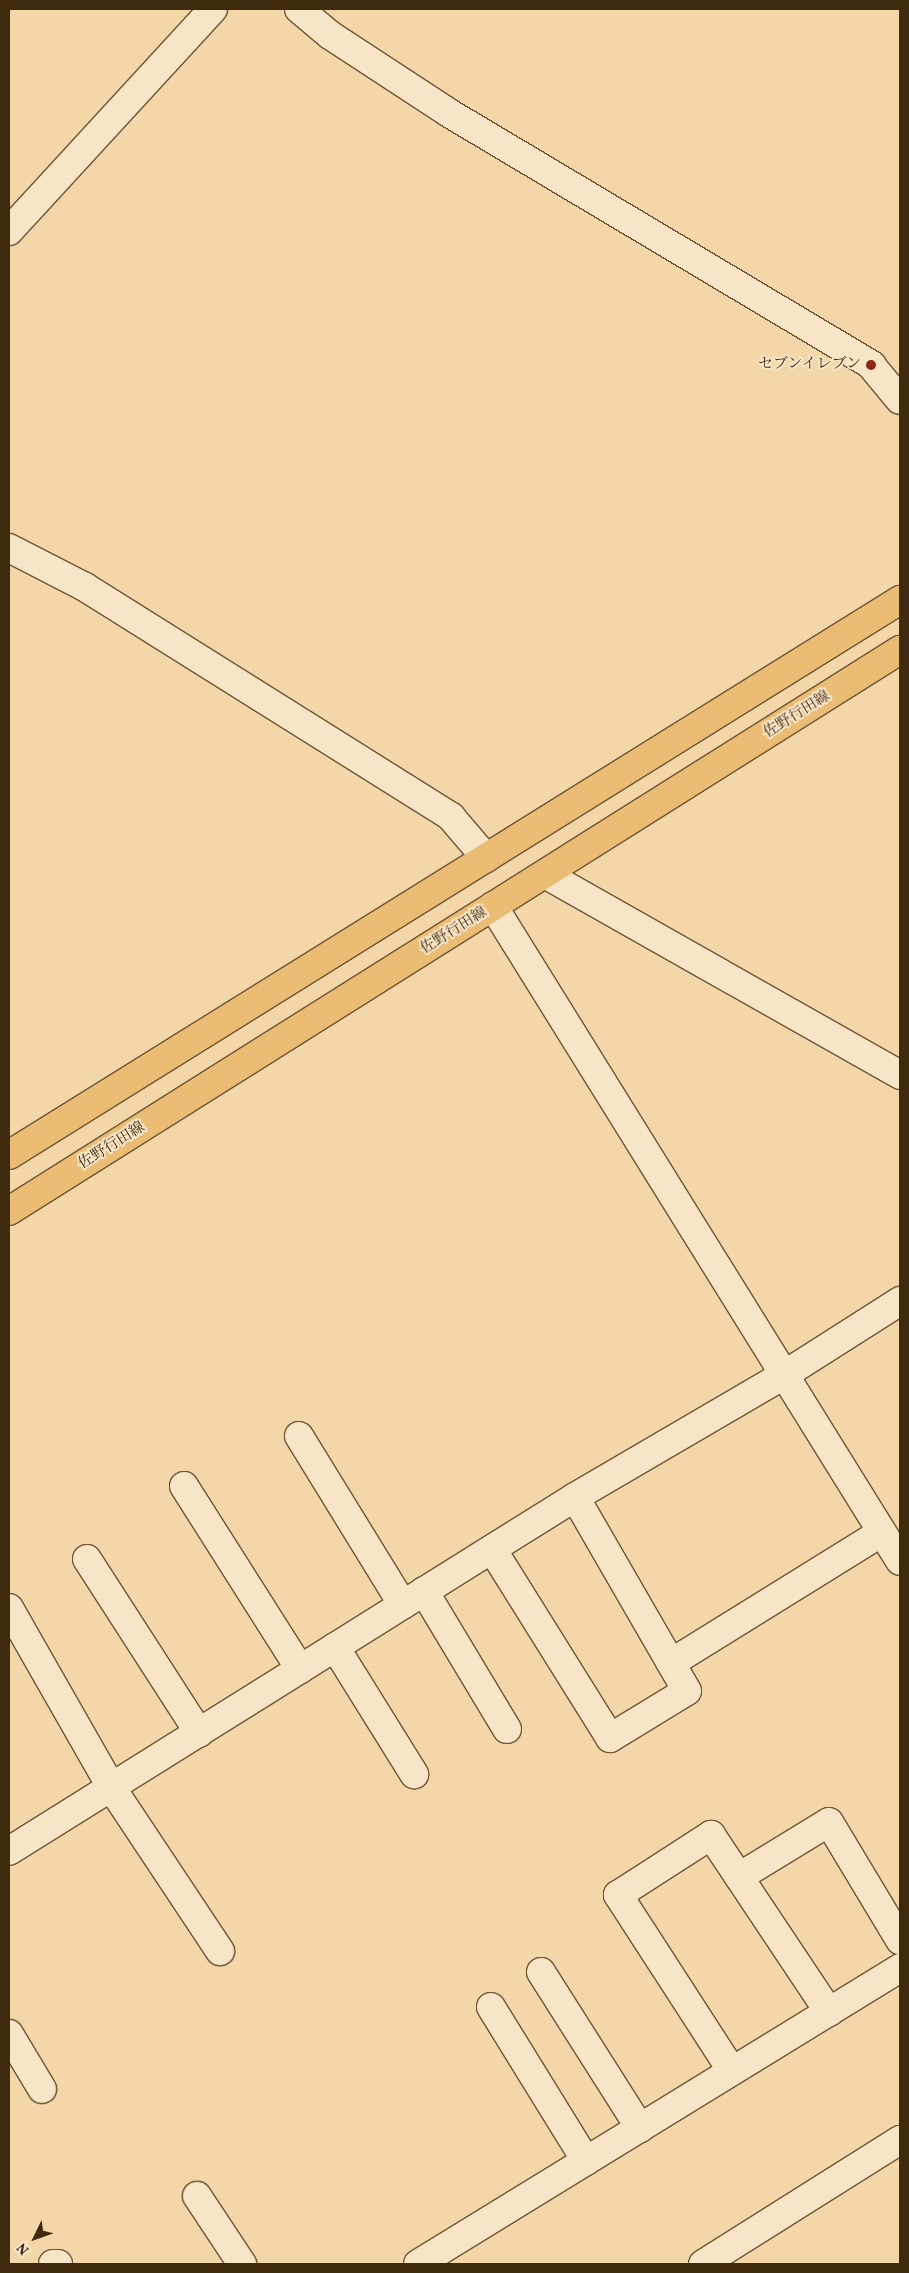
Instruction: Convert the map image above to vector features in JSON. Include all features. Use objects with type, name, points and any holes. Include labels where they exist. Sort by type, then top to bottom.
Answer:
[{"type":"main road","points":[[9,1155],[900,600]]},
{"type":"main road","name":"佐野行田線","points":[[9,1211],[900,650]]},
{"type":"street","points":[[9,231],[213,9]]},
{"type":"street","points":[[298,9],[330,35],[449,112],[871,365],[900,400]]},
{"type":"street","points":[[9,548],[85,587],[451,817],[486,858]]},
{"type":"street","points":[[545,874],[900,1075]]},
{"type":"street","points":[[493,906],[900,1561]]},
{"type":"street","points":[[9,1851],[492,1549],[784,1375],[900,1301]]},
{"type":"street","points":[[299,1436],[507,1729]]},
{"type":"street","points":[[184,1486],[300,1669]]},
{"type":"street","points":[[492,1549],[610,1738],[687,1690],[575,1498]]},
{"type":"street","points":[[671,1663],[882,1532]]},
{"type":"street","points":[[87,1559],[199,1732]]},
{"type":"street","points":[[9,1608],[110,1787],[220,1951]]},
{"type":"street","points":[[335,1647],[414,1774]]},
{"type":"street","points":[[739,1877],[829,1822],[900,1940]]},
{"type":"street","points":[[732,2072],[618,1895],[711,1835],[829,2012]]},
{"type":"street","points":[[418,2264],[900,1968]]},
{"type":"street","points":[[541,1972],[640,2128]]},
{"type":"street","points":[[491,2008],[586,2161]]},
{"type":"street","points":[[9,2034],[42,2089]]},
{"type":"street","points":[[703,2264],[900,2140]]},
{"type":"street","points":[[197,2196],[242,2264]]},
{"type":"street","points":[[53,2264],[58,2264]]},
{"type":"place","name":"セブンイレブン","points":[[871,365]]}]
